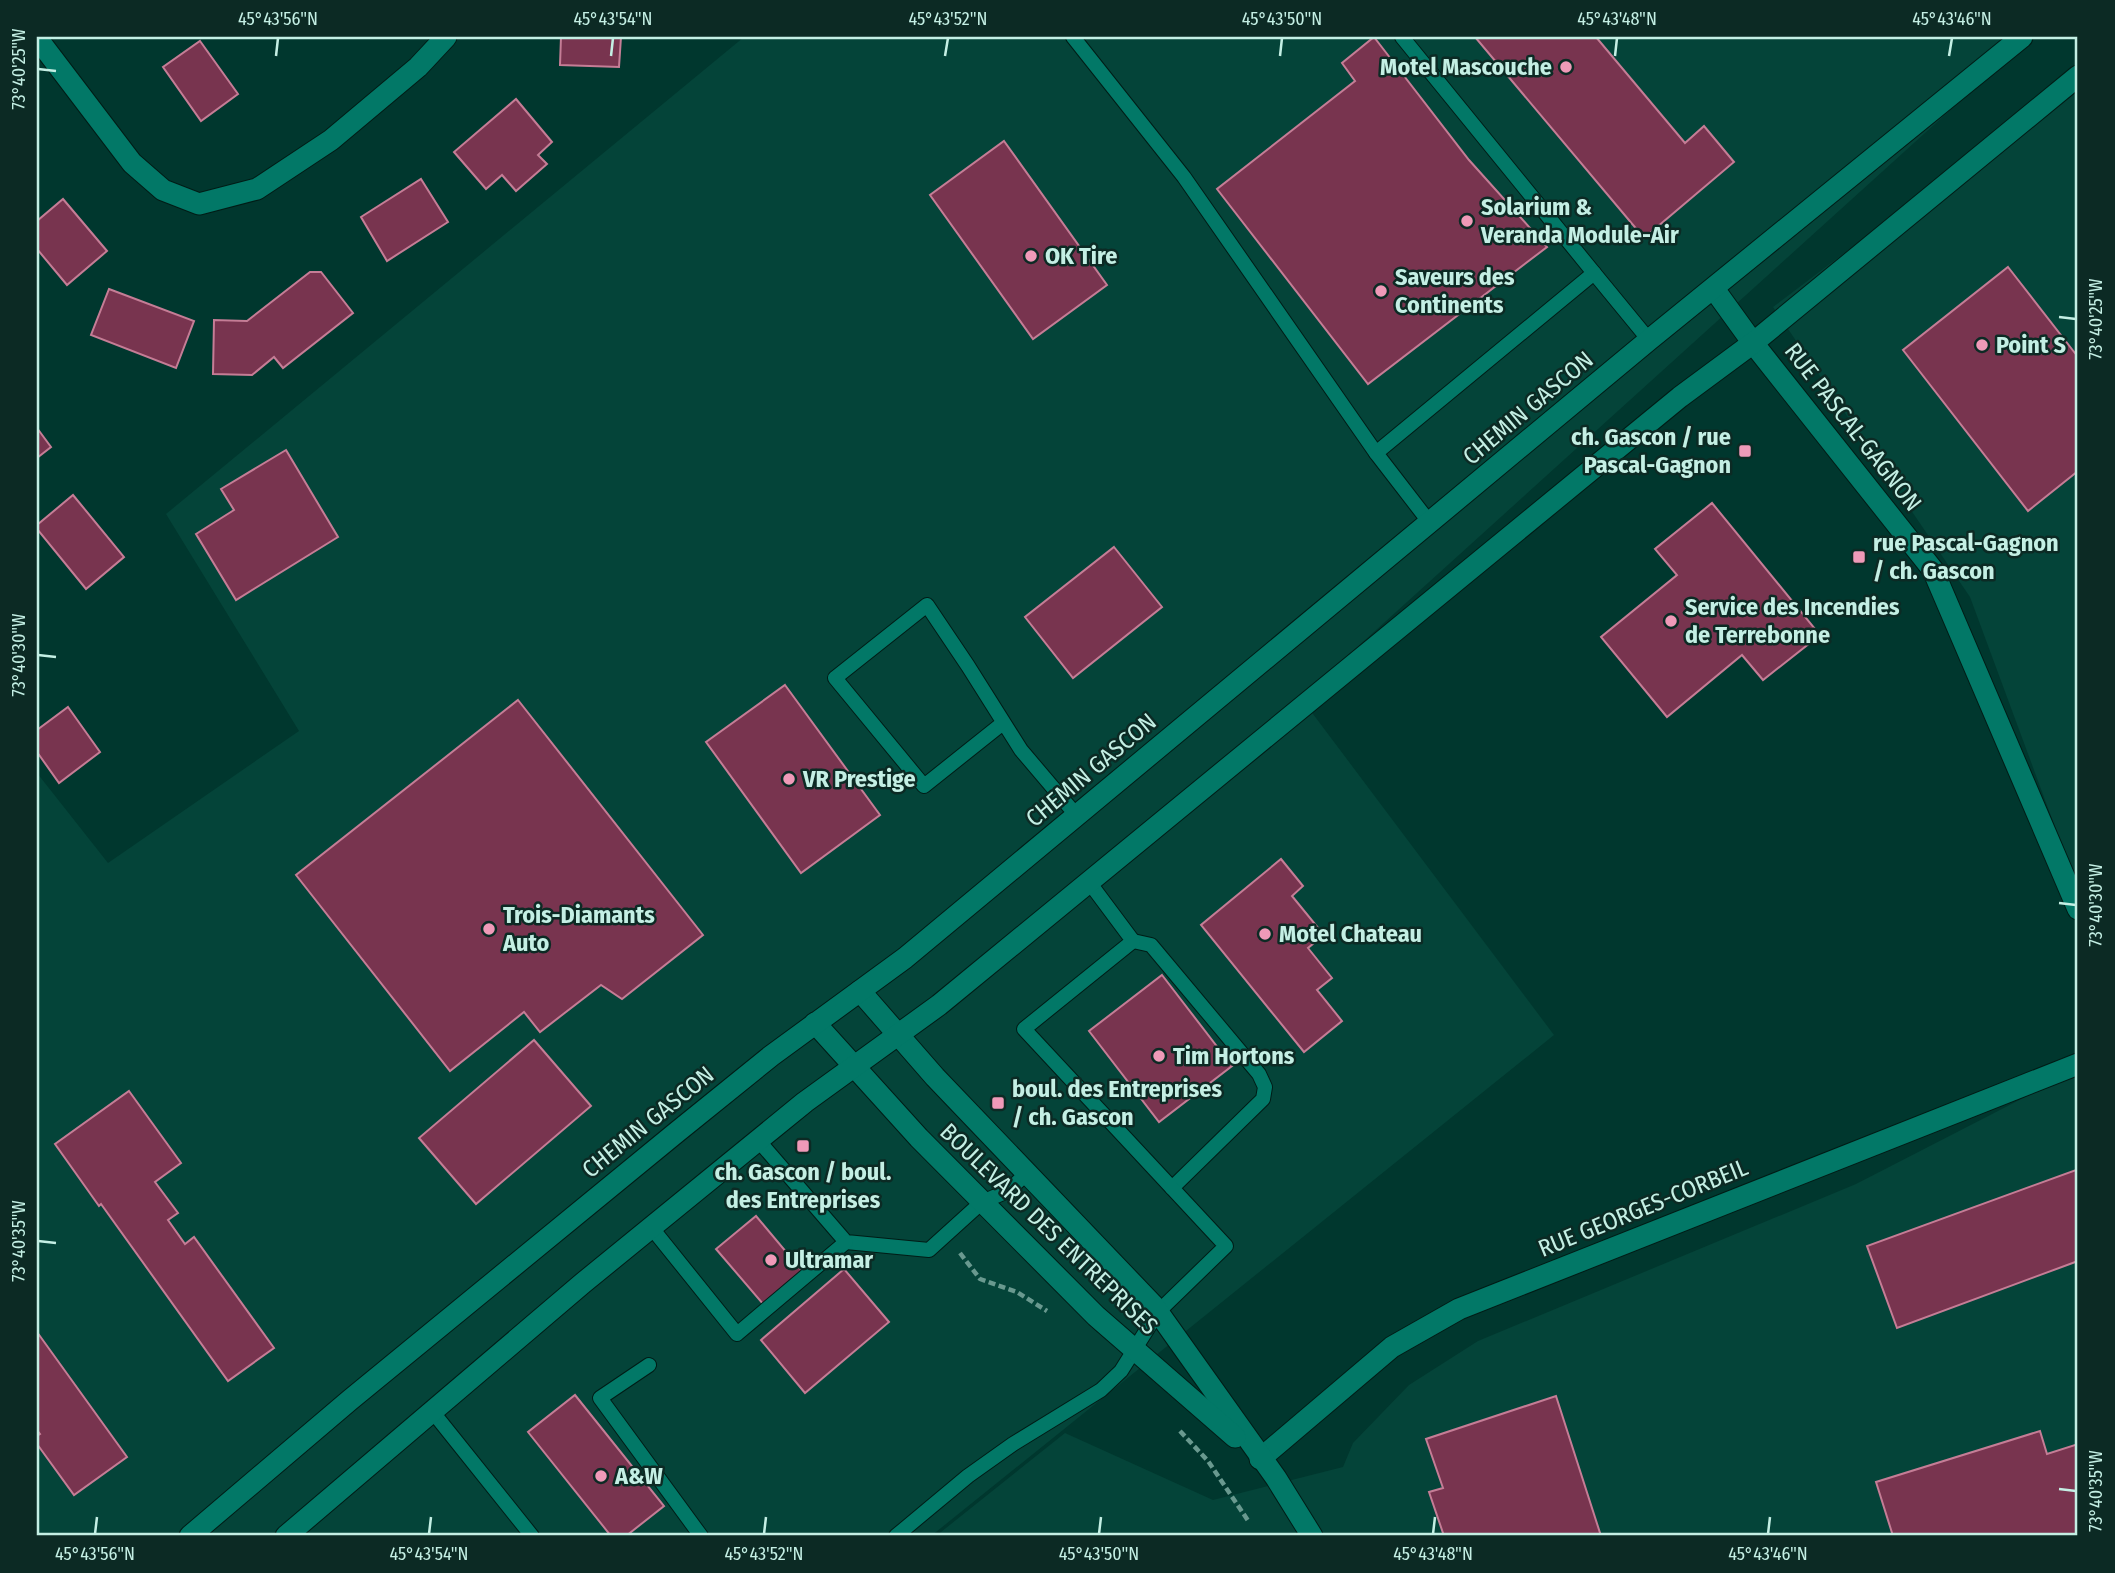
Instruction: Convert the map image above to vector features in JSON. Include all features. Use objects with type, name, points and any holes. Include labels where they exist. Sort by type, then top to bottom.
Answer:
[{"type":"main road","points":[[37,38],[132,163],[163,190],[199,204],[257,189],[331,140],[418,67],[446,37]]},
{"type":"main road","name":"CHEMIN GASCON","points":[[190,1536],[677,1132],[815,1023],[905,958],[1649,340],[2022,37]]},
{"type":"main road","points":[[286,1536],[651,1227],[805,1102],[897,1037],[1680,397],[1753,343],[2078,75]]},
{"type":"main road","name":"RUE PASCAL-GAGNON","points":[[1714,289],[1753,343],[1934,570],[2078,909]]},
{"type":"main road","name":"BOULEVARD DES ENTREPRISES","points":[[860,991],[897,1037],[1139,1289],[1282,1487],[1312,1536]]},
{"type":"main road","name":"BOULEVARD DES ENTREPRISES","points":[[815,1023],[854,1068],[982,1202],[1096,1316],[1260,1459]]},
{"type":"main road","name":"RUE GEORGES-CORBEIL","points":[[1260,1459],[1392,1347],[1459,1309],[2078,1064]]},
{"type":"lane","points":[[1073,37],[1184,177],[1376,453],[1430,523]]},
{"type":"lane","points":[[1402,37],[1649,340]]},
{"type":"lane","points":[[1376,453],[1594,273]]},
{"type":"lane","points":[[1003,723],[925,786],[835,678],[927,605],[1021,750],[1077,816]]},
{"type":"lane","points":[[1088,882],[1133,941],[1151,945],[1259,1074],[1265,1087],[1263,1099],[1172,1188]]},
{"type":"lane","points":[[896,1536],[990,1460],[1107,1385],[1121,1371],[1158,1312],[1226,1246],[1024,1029],[1133,941]]},
{"type":"lane","points":[[758,1140],[846,1242],[929,1250],[982,1202],[1008,1191],[1027,1173]]},
{"type":"lane","points":[[651,1227],[737,1334],[846,1242]]},
{"type":"lane","points":[[649,1364],[600,1398],[701,1536]]},
{"type":"lane","points":[[432,1411],[532,1536]]},
{"type":"shaded area","points":[[744,37],[2031,37],[1301,698],[1554,1035],[931,1536],[37,1536],[37,773],[108,863],[299,731],[166,514]]},
{"type":"shaded area","points":[[2078,76],[2078,889],[1970,597],[1773,307]]},
{"type":"shaded area","points":[[2078,1070],[2078,1536],[936,1536],[1065,1433],[1213,1500],[1343,1467],[1353,1443],[1409,1385],[1478,1341],[1856,1184]]},
{"type":"building","points":[[561,37],[621,37],[619,67],[560,65]]},
{"type":"building","points":[[1374,37],[1469,160],[1547,247],[1368,384],[1217,189],[1355,81],[1342,63]]},
{"type":"building","points":[[1475,37],[1596,37],[1685,143],[1704,126],[1734,162],[1644,238]]},
{"type":"building","points":[[200,41],[238,94],[201,121],[163,67]]},
{"type":"building","points":[[516,99],[552,142],[538,155],[547,164],[516,191],[502,175],[486,189],[454,152]]},
{"type":"building","points":[[1004,141],[1107,285],[1033,339],[930,195]]},
{"type":"building","points":[[421,179],[448,222],[387,261],[361,217]]},
{"type":"building","points":[[63,199],[107,251],[67,285],[37,249],[37,221]]},
{"type":"building","points":[[2008,267],[2078,357],[2078,471],[2028,511],[1903,350]]},
{"type":"building","points":[[310,272],[321,272],[353,313],[283,368],[274,357],[252,375],[213,374],[214,320],[247,321]]},
{"type":"building","points":[[109,289],[194,321],[176,368],[91,335]]},
{"type":"building","points":[[37,428],[51,447],[37,458]]},
{"type":"building","points":[[286,450],[338,537],[236,600],[196,534],[234,510],[221,489]]},
{"type":"building","points":[[73,495],[124,557],[86,589],[37,529],[37,525]]},
{"type":"building","points":[[1712,503],[1820,635],[1763,680],[1742,655],[1667,717],[1601,637],[1677,575],[1655,549]]},
{"type":"building","points":[[1114,547],[1162,607],[1073,678],[1025,617]]},
{"type":"building","points":[[785,685],[880,815],[801,873],[706,742]]},
{"type":"building","points":[[518,700],[703,935],[622,999],[601,985],[540,1032],[524,1012],[450,1071],[296,875]]},
{"type":"building","points":[[68,707],[100,752],[59,783],[37,752],[37,730]]},
{"type":"building","points":[[1281,859],[1303,886],[1292,896],[1324,935],[1308,948],[1332,978],[1317,990],[1342,1021],[1304,1052],[1201,925]]},
{"type":"building","points":[[1162,975],[1232,1066],[1159,1122],[1089,1031]]},
{"type":"building","points":[[534,1040],[591,1106],[476,1204],[419,1138]]},
{"type":"building","points":[[129,1091],[181,1163],[155,1182],[178,1213],[168,1220],[185,1244],[194,1237],[274,1348],[228,1381],[55,1144]]},
{"type":"building","points":[[2076,1170],[2078,1261],[1897,1328],[1867,1246]]},
{"type":"building","points":[[756,1216],[803,1272],[764,1305],[716,1249]]},
{"type":"building","points":[[844,1269],[889,1322],[805,1393],[761,1340]]},
{"type":"building","points":[[37,1332],[127,1457],[74,1495],[37,1444],[37,1436],[40,1434],[37,1430]]},
{"type":"building","points":[[575,1395],[664,1506],[626,1536],[611,1536],[528,1432]]},
{"type":"building","points":[[1556,1396],[1601,1536],[1444,1536],[1429,1492],[1443,1488],[1426,1439]]},
{"type":"building","points":[[2040,1431],[2047,1454],[2078,1444],[2078,1536],[1893,1536],[1876,1482]]},
{"type":"place","name":"Motel Mascouche","points":[[1566,67]]},
{"type":"place","name":"Solarium & Veranda Module-Air","points":[[1467,221]]},
{"type":"place","name":"OK Tire","points":[[1031,256]]},
{"type":"place","name":"Saveurs des Continents","points":[[1381,291]]},
{"type":"place","name":"Point S","points":[[1982,345]]},
{"type":"place","name":"ch. Gascon / rue Pascal-Gagnon","points":[[1745,451]]},
{"type":"place","name":"rue Pascal-Gagnon / ch. Gascon","points":[[1859,557]]},
{"type":"place","name":"Service des Incendies de Terrebonne","points":[[1671,621]]},
{"type":"place","name":"VR Prestige","points":[[789,779]]},
{"type":"place","name":"Trois-Diamants Auto","points":[[489,929]]},
{"type":"place","name":"Motel Chateau","points":[[1265,934]]},
{"type":"place","name":"Tim Hortons","points":[[1159,1056]]},
{"type":"place","name":"boul. des Entreprises / ch. Gascon","points":[[998,1103]]},
{"type":"place","name":"ch. Gascon / boul. des Entreprises","points":[[803,1146]]},
{"type":"place","name":"Ultramar","points":[[771,1260]]},
{"type":"place","name":"A&W","points":[[601,1476]]}]
